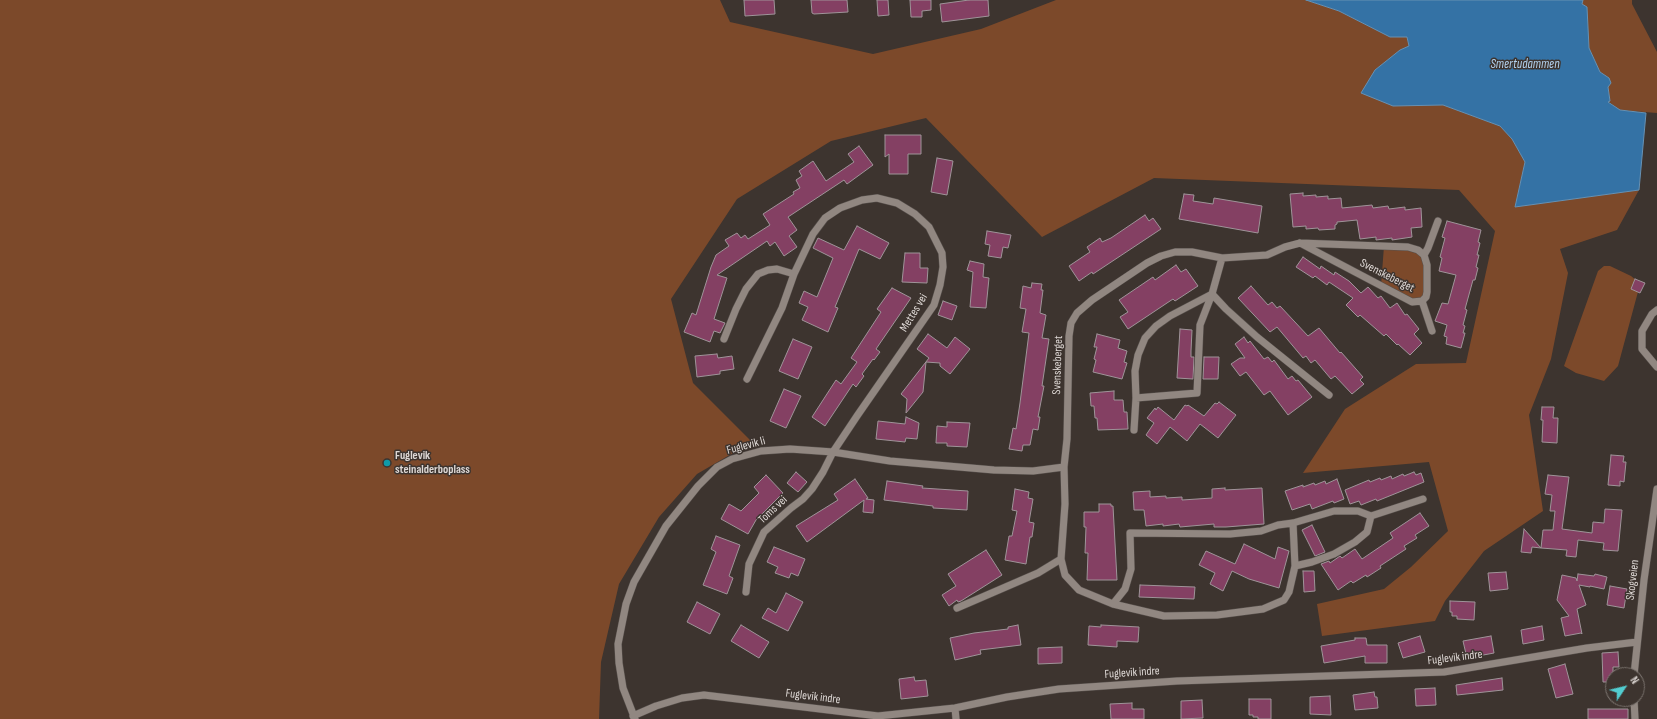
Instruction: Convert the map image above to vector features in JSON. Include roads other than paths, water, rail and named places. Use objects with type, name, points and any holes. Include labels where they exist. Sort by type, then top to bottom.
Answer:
[{"type":"street","name":"Mettes vei","points":[[747,378],[782,308],[794,274],[813,234],[825,218],[840,208],[862,200],[877,198],[897,203],[915,214],[929,227],[942,252],[943,267],[940,285],[934,305],[833,452]]},
{"type":"street","points":[[1424,255],[1438,220]]},
{"type":"street","name":"Svenskeberget","points":[[1300,243],[1412,302],[1422,302]]},
{"type":"street","name":"Svenskeberget","points":[[1293,523],[1294,566],[1289,592],[1284,600],[1263,609],[1217,615],[1164,616],[1113,604],[1079,590],[1064,575],[1061,559],[1065,504],[1064,467],[1067,439],[1070,336],[1071,323],[1077,313],[1092,300],[1147,263],[1161,256],[1175,252],[1192,252],[1222,258],[1267,255],[1285,247],[1300,243],[1408,247],[1418,250],[1424,255],[1427,265],[1427,292],[1422,302],[1432,331]]},
{"type":"street","points":[[1136,398],[1197,393],[1200,325],[1212,294],[1222,258]]},
{"type":"street","points":[[724,339],[746,289],[758,274],[768,270],[777,269],[794,274]]},
{"type":"street","points":[[1212,294],[1257,337],[1329,396]]},
{"type":"street","points":[[1134,430],[1136,398],[1135,372],[1138,355],[1145,338],[1156,326],[1166,319],[1212,294]]},
{"type":"street","points":[[1657,310],[1652,314],[1642,331],[1642,349],[1657,367]]},
{"type":"street","name":"Fuglevik li","points":[[634,718],[623,688],[618,644],[626,604],[634,582],[666,526],[698,486],[717,467],[732,459],[761,451],[790,449],[833,452],[890,461],[994,470],[1033,471],[1064,467]]},
{"type":"street","name":"Toms vei","points":[[746,592],[749,564],[764,532],[803,499],[823,472],[833,452]]},
{"type":"street","name":"Skogveien","points":[[1635,667],[1657,488]]},
{"type":"street","points":[[1113,604],[1125,589],[1131,569],[1130,533],[1230,534],[1261,530],[1278,525],[1293,523],[1334,511],[1358,512],[1371,516],[1423,499]]},
{"type":"street","points":[[1294,566],[1312,562],[1334,554],[1355,542],[1367,532],[1371,516]]},
{"type":"street","points":[[957,608],[1038,573],[1061,559]]},
{"type":"street","name":"Fuglevik indre","points":[[634,718],[656,706],[682,698],[704,695],[878,716],[955,708],[1007,697],[1059,689],[1177,681],[1444,672],[1587,648],[1637,642]]},
{"type":"street","points":[[1634,707],[1635,719]]},
{"type":"street","points":[[955,708],[956,719]]},
{"type":"water","name":"Smertudammen","points":[[1306,0],[1583,0],[1582,4],[1587,7],[1589,48],[1600,72],[1609,78],[1611,83],[1608,87],[1610,101],[1608,102],[1620,110],[1646,113],[1639,190],[1515,207],[1525,162],[1512,139],[1500,126],[1443,105],[1393,106],[1361,93],[1375,70],[1400,50],[1409,46],[1407,37],[1390,37],[1339,11]]},
{"type":"place","name":"Fuglevik steinalderboplass","points":[[387,463]]}]
